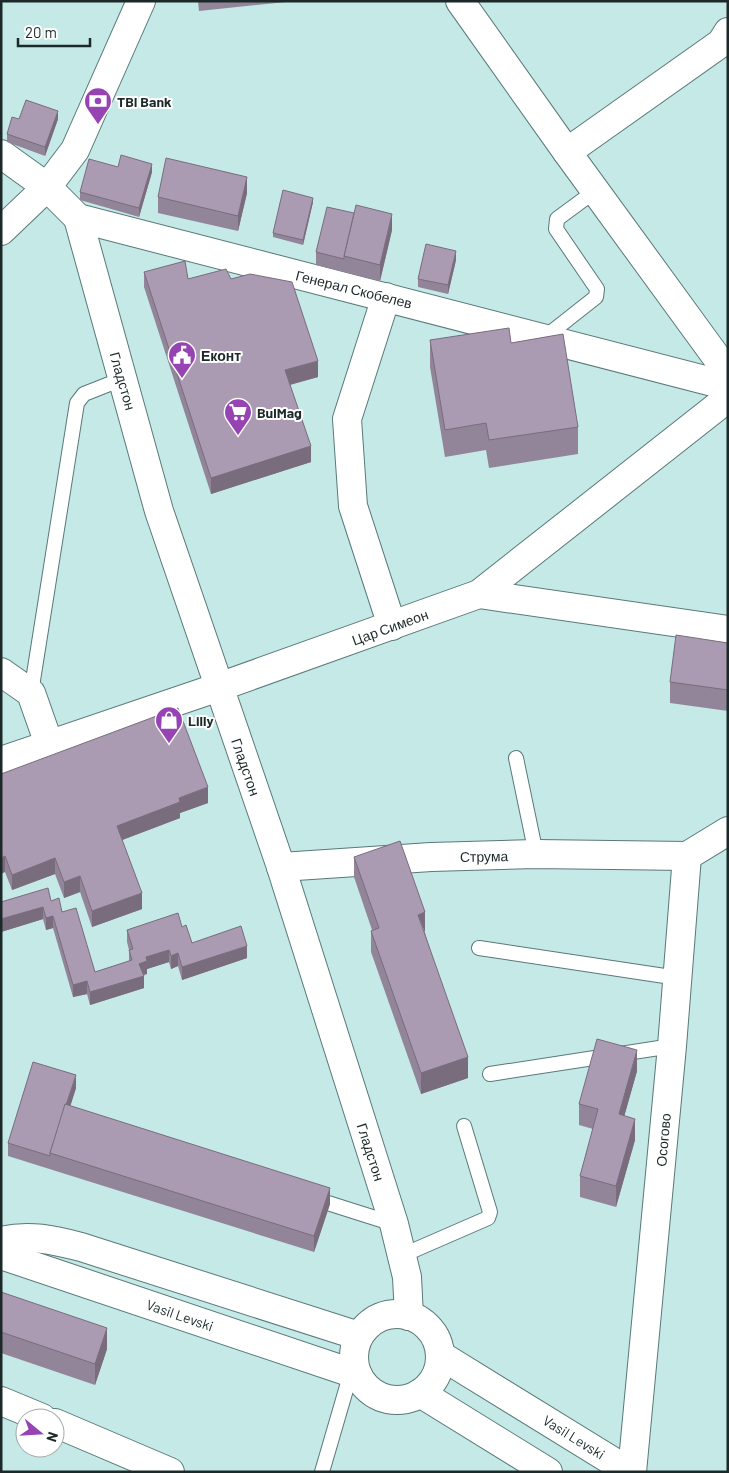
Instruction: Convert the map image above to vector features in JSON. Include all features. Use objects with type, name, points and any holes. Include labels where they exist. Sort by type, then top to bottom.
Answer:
[{"type":"street","points":[[1,231],[47,187],[75,150],[141,1]]},
{"type":"street","points":[[460,1],[728,373]]},
{"type":"street","points":[[567,152],[720,44],[728,32]]},
{"type":"street","points":[[1,154],[47,187],[78,218]]},
{"type":"street","name":"Генерал Скобелев","points":[[78,218],[728,386]]},
{"type":"street","name":"Гладстон","points":[[78,218],[159,511],[281,867],[394,1224],[407,1277],[409,1316]]},
{"type":"street","points":[[386,297],[347,419],[353,506],[392,626]]},
{"type":"street","name":"Цар Симеон","points":[[1,761],[219,687],[479,594],[728,398]]},
{"type":"street","points":[[479,594],[728,630]]},
{"type":"street","points":[[1,672],[31,693],[49,744]]},
{"type":"street","points":[[687,856],[728,831]]},
{"type":"street","name":"Струма","points":[[281,867],[431,857],[536,854],[687,856]]},
{"type":"street","name":"Осогово","points":[[631,1472],[672,1046],[687,856]]},
{"type":"street","points":[[1,1241],[25,1237],[44,1238],[81,1247],[356,1361]]},
{"type":"street","name":"Vasil Levski","points":[[1,1255],[356,1361]]},
{"type":"street","points":[[398,1314],[409,1316],[421,1321],[431,1330],[438,1342],[440,1355],[438,1370],[431,1383],[420,1393],[407,1399],[392,1400],[378,1396],[366,1387],[356,1361],[366,1327],[386,1315],[398,1314]]},
{"type":"street","name":"Vasil Levski","points":[[440,1355],[631,1472]]},
{"type":"street","points":[[420,1393],[548,1472]]},
{"type":"street","points":[[1,1401],[18,1408]]},
{"type":"street","points":[[65,1427],[170,1472]]},
{"type":"lane","points":[[544,338],[596,298],[597,289],[556,229],[557,219],[595,190]]},
{"type":"lane","points":[[31,693],[77,403],[84,394],[122,379]]},
{"type":"lane","points":[[516,758],[536,854]]},
{"type":"lane","points":[[479,948],[678,978]]},
{"type":"lane","points":[[490,1074],[672,1046]]},
{"type":"lane","points":[[403,1255],[488,1218],[490,1212],[464,1126]]},
{"type":"lane","points":[[299,1193],[394,1224]]},
{"type":"lane","points":[[322,1472],[356,1361]]},
{"type":"building","points":[[26,100],[58,111],[45,147],[7,134],[12,117],[19,119]]},
{"type":"building","points":[[121,155],[152,164],[139,208],[80,192],[89,159],[118,167]]},
{"type":"building","points":[[166,158],[247,177],[238,216],[158,197]]},
{"type":"building","points":[[283,190],[313,198],[303,240],[273,233]]},
{"type":"building","points":[[356,205],[392,214],[380,265],[344,256]]},
{"type":"building","points":[[327,207],[354,213],[344,259],[316,252]]},
{"type":"building","points":[[426,244],[456,251],[448,285],[418,279]]},
{"type":"building","points":[[185,261],[188,279],[226,269],[231,279],[250,274],[292,282],[318,361],[285,370],[311,446],[211,478],[144,272]]},
{"type":"building","points":[[509,328],[511,343],[563,334],[578,427],[489,440],[486,423],[445,430],[430,340]]},
{"type":"building","points":[[676,635],[728,643],[728,690],[670,682]]},
{"type":"building","points":[[178,708],[208,787],[179,798],[180,802],[117,826],[142,893],[92,911],[80,876],[64,882],[55,858],[12,875],[5,856],[1,858],[1,774]]},
{"type":"building","points":[[400,841],[425,912],[418,915],[468,1057],[421,1073],[371,931],[379,928],[354,857]]},
{"type":"building","points":[[48,888],[51,901],[59,898],[62,912],[76,908],[95,972],[132,960],[129,950],[133,949],[127,930],[178,913],[182,927],[186,925],[192,943],[241,926],[247,946],[182,967],[178,953],[171,956],[169,950],[146,957],[147,961],[139,964],[144,976],[90,992],[87,981],[73,985],[53,916],[46,918],[43,907],[1,919],[1,902]]},
{"type":"building","points":[[597,1039],[637,1050],[619,1114],[635,1119],[616,1186],[580,1176],[598,1109],[579,1104]]},
{"type":"building","points":[[33,1062],[76,1075],[50,1156],[8,1143]]},
{"type":"building","points":[[65,1104],[330,1188],[314,1236],[50,1153]]},
{"type":"building","points":[[1,1292],[107,1328],[95,1364],[1,1332]]},
{"type":"place","name":"TBI Bank","points":[[98,125]]},
{"type":"place","name":"Еконт","points":[[182,379]]},
{"type":"place","name":"BulMag","points":[[238,436]]},
{"type":"place","name":"Lilly","points":[[169,744]]}]
